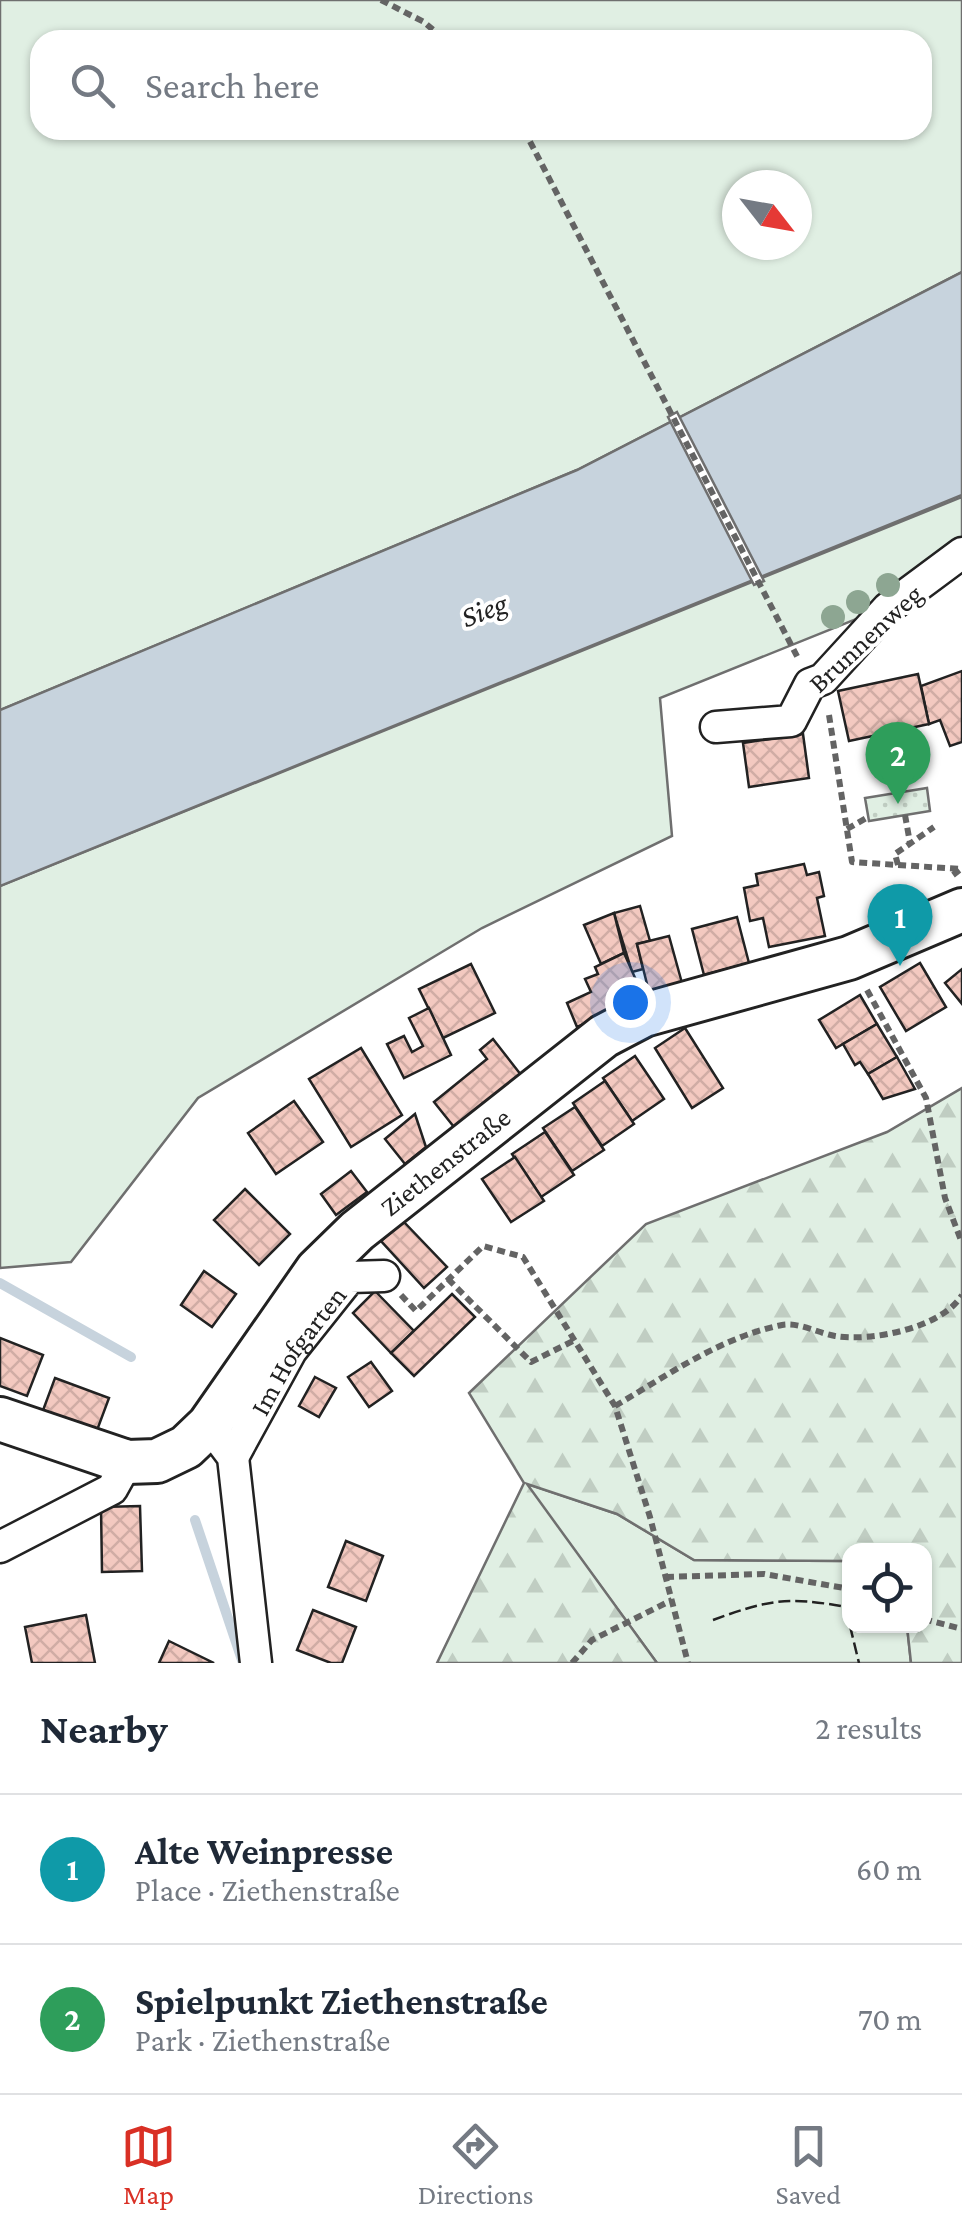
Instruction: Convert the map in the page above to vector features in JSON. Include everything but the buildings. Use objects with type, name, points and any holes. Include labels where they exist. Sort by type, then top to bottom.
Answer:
[{"type":"main road","name":"Ziethenstraße","points":[[127,1462],[157,1461],[186,1447],[221,1441],[316,1270],[357,1231],[604,1036],[644,1015],[849,958],[907,931],[954,896]]},
{"type":"main road","points":[[0,1419],[127,1462]]},
{"type":"street","name":"Brunnenweg","points":[[716,727],[792,721],[813,674],[888,608],[962,553]]},
{"type":"street","name":"Im Hofgarten","points":[[221,1441],[350,1277],[384,1276]]},
{"type":"street","points":[[221,1441],[256,1663]]},
{"type":"street","points":[[0,1546],[112,1489],[127,1462]]},
{"type":"path","points":[[381,0],[433,30]]},
{"type":"path","points":[[530,140],[813,674],[852,862],[961,870],[954,896]]},
{"type":"path","points":[[905,815],[910,844]]},
{"type":"path","points":[[847,829],[868,817]]},
{"type":"path","points":[[898,865],[895,854],[934,827]]},
{"type":"path","points":[[849,958],[926,1098],[944,1198],[962,1243]]},
{"type":"path","points":[[384,1276],[416,1311],[483,1246],[523,1258],[615,1406],[650,1517],[688,1663]]},
{"type":"path","points":[[448,1279],[531,1362],[574,1340]]},
{"type":"path","points":[[615,1406],[730,1340],[787,1324],[838,1337],[901,1334],[956,1305],[962,1296]]},
{"type":"path","points":[[666,1577],[764,1574],[842,1588]]},
{"type":"path","points":[[572,1663],[592,1640],[672,1600]]},
{"type":"path","points":[[932,1620],[962,1629]]},
{"type":"green space","points":[[0,0],[962,0],[962,272],[577,470],[0,710]]},
{"type":"green space","points":[[962,497],[962,543],[864,616],[660,698],[672,836],[482,928],[198,1098],[71,1262],[0,1268],[0,886]]},
{"type":"green space","points":[[927,788],[930,811],[869,821],[865,798]]},
{"type":"green space","points":[[962,1088],[962,1663],[911,1663],[908,1633],[932,1633],[932,1543],[842,1543],[842,1561],[694,1560],[617,1514],[527,1484],[657,1663],[437,1663],[524,1483],[469,1393],[646,1224],[887,1132]]},
{"type":"green space","points":[[525,1483],[617,1514],[694,1560],[842,1561],[842,1633],[908,1633],[911,1663],[657,1663]]},
{"type":"water","name":"Sieg","points":[[962,272],[962,495],[0,886],[0,710],[577,470]]},
{"type":"pier","points":[[677,412],[764,581],[754,585],[668,417]]},
{"type":"waterway","points":[[0,1283],[131,1357]]},
{"type":"waterway","points":[[195,1520],[243,1663]]},
{"type":"fence","points":[[713,1620],[764,1604],[792,1601],[842,1606]]},
{"type":"fence","points":[[852,1633],[859,1663]]},
{"type":"place","name":"Spielpunkt Ziethenstraße","points":[[898,804]]},
{"type":"place","name":"Alte Weinpresse","points":[[900,966]]}]
